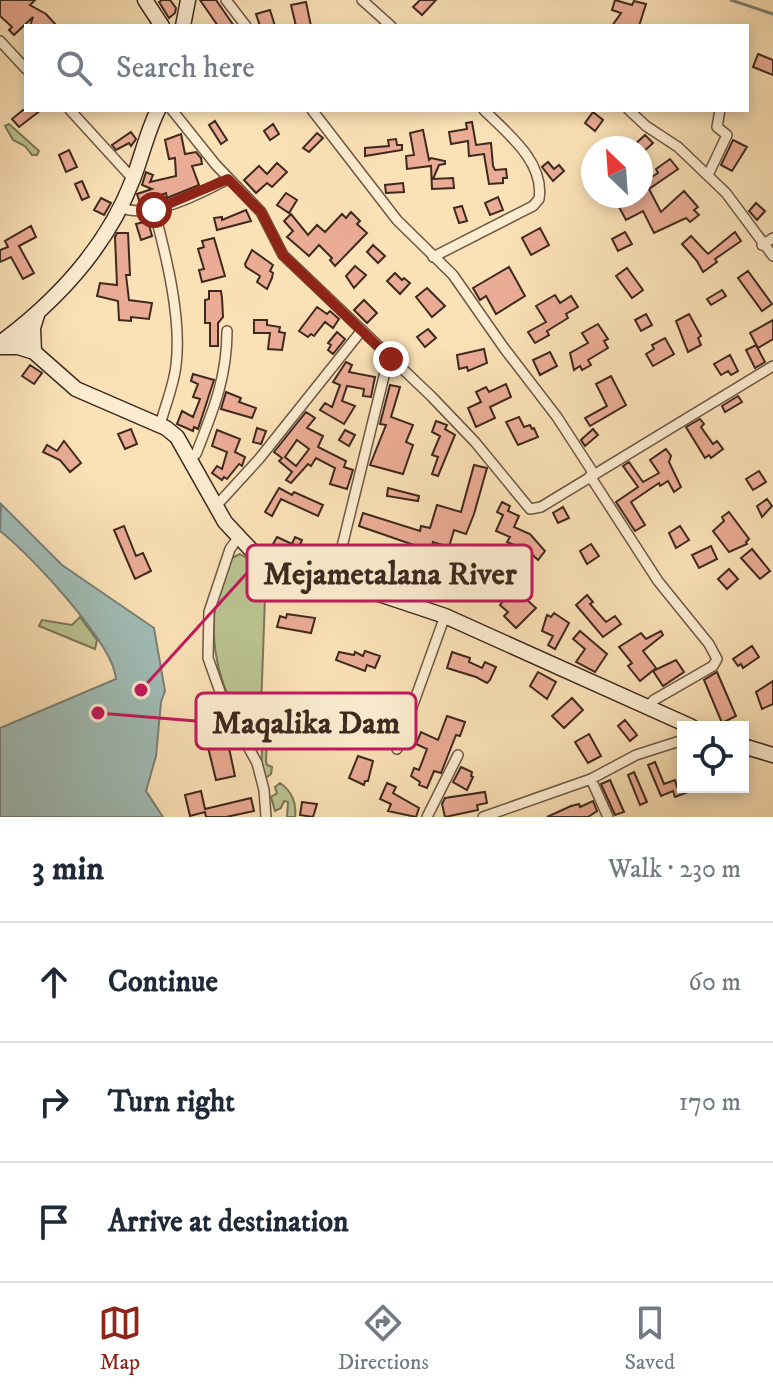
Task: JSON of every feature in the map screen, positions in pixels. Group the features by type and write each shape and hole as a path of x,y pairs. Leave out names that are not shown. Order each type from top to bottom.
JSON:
{"main road":[{"path":"145,0 161,24"},
{"path":"183,24 188,0"},
{"path":"0,345 70,282 87,261 120,207 157,112"},
{"path":"34,352 33,328 40,309"},
{"path":"17,331 34,352 76,389 160,425 177,437 216,506 238,538 254,553 267,560 445,616 677,721"},
{"path":"0,345 34,352"},
{"path":"749,748 773,755"}],"street":[{"path":"226,0 244,24"},
{"path":"362,0 389,24"},
{"path":"0,41 24,67"},
{"path":"72,112 133,179"},
{"path":"174,112 228,179 261,212 283,255 475,442 530,509 541,507 773,366"},
{"path":"314,112 397,220 453,275 557,417 666,592 709,644 717,659 713,666 654,700 646,708"},
{"path":"433,257 533,206 539,199 534,168 487,112"},
{"path":"631,112 678,147 708,175 732,201 773,256"},
{"path":"708,175 727,135 717,127 720,112"},
{"path":"120,207 131,212 154,210 228,179"},
{"path":"154,210 177,326 176,367 160,425"},
{"path":"762,245 773,238"},
{"path":"216,506 259,459 362,330"},
{"path":"191,458 196,454 219,396 227,361 227,331"},
{"path":"334,579 387,364 391,359"},
{"path":"238,538 230,549 209,612 208,658 224,703 257,763 264,790 266,817"},
{"path":"397,749 445,616"},
{"path":"483,817 591,779 636,755 677,742"},
{"path":"427,817 458,755"},
{"path":"591,779 608,817"}],"green space":[{"path":"9,124 39,151 37,155 32,155 25,146 13,140 5,126"},
{"path":"240,554 266,570 260,736 257,747 228,696 214,641 216,600 230,559"},
{"path":"80,617 97,640 95,649 39,626 42,620 72,625"},
{"path":"264,716 268,724 266,761 272,767 267,777 261,769"},
{"path":"280,783 293,798 295,817 287,817 288,802 284,801 281,808 275,811 271,797 277,793 275,787"}],"water":[{"path":"1,504 62,565 154,628 165,691 161,702 156,756 146,791 163,817 0,817 0,728 116,679 101,644 68,600 0,531"}],"building":[{"path":"0,0 35,0 30,5 46,14 55,24 31,24 33,17 14,35 9,30 12,27 0,16"},
{"path":"170,0 176,8 169,18 159,2"},
{"path":"200,0 216,0 233,24 217,24"},
{"path":"420,0 436,0 422,15 413,7"},
{"path":"615,0 632,5 634,1 646,4 640,24 613,24 621,13 612,10"},
{"path":"306,2 311,24 296,24 291,5"},
{"path":"270,10 274,24 259,24 256,14"},
{"path":"758,54 773,60 773,75 753,67"},
{"path":"23,110 38,112 19,127 12,119"},
{"path":"593,112 603,120 595,131 585,123"},
{"path":"215,121 227,140 221,144 209,125"},
{"path":"472,122 476,145 491,143 495,170 506,169 507,178 503,178 503,183 489,184 484,154 469,156 468,141 451,144 449,132 467,129 466,123"},
{"path":"273,124 279,134 270,140 264,131"},
{"path":"423,130 429,160 445,161 445,164 439,165 433,179 453,178 454,188 432,189 431,166 407,169 406,156 414,155 410,133"},
{"path":"131,132 136,139 131,146 129,143 116,150 112,145"},
{"path":"317,133 323,138 309,152 303,148"},
{"path":"181,134 185,154 196,152 201,158 202,164 192,166 199,185 167,198 166,193 140,203 137,194 152,189 142,185 146,172 153,175 150,182 176,176 175,158 169,159 165,140"},
{"path":"396,139 402,150 365,156 365,148 389,146 388,140"},
{"path":"733,140 747,147 732,171 721,165"},
{"path":"69,150 77,167 66,172 59,155"},
{"path":"670,159 678,169 653,186 653,176 658,173 656,169"},
{"path":"548,162 554,169 559,165 564,171 553,181 542,167"},
{"path":"277,163 287,172 272,187 267,183 256,193 244,180 259,166 267,174"},
{"path":"82,181 89,197 82,200 75,184"},
{"path":"403,183 404,192 386,193 385,185"},
{"path":"684,191 698,207 694,210 699,215 690,222 686,218 654,233 643,211 626,220 620,208 653,208 653,197 661,212"},
{"path":"286,193 297,200 289,213 277,205"},
{"path":"498,197 503,210 490,215 485,203"},
{"path":"101,198 111,203 104,215 94,210"},
{"path":"756,203 765,211 757,220 749,211"},
{"path":"462,206 467,221 459,223 454,208"},
{"path":"246,210 251,221 217,230 214,218 222,217 222,220"},
{"path":"351,212 360,221 357,224 367,233 335,266 330,260 332,258 319,245 309,256 287,237 293,231 284,221 291,214 308,235 317,225 325,232 342,214 346,218"},
{"path":"148,221 152,236 141,240 136,224"},
{"path":"31,226 36,237 19,246 34,273 23,279 11,257 0,262 0,250 8,247 5,241"},
{"path":"540,228 549,245 531,255 522,238"},
{"path":"625,232 632,244 618,251 612,239"},
{"path":"735,232 741,241 715,259 717,262 703,272 682,244 691,236 708,254"},
{"path":"117,233 128,233 130,275 126,275 129,300 152,303 149,319 131,317 131,321 119,320 118,301 97,296 100,283 117,285"},
{"path":"214,238 225,276 202,282 199,270 204,269 198,249 204,247 202,241"},
{"path":"373,245 385,256 378,263 367,252"},
{"path":"252,250 273,265 267,289 257,282 260,276 246,267"},
{"path":"355,266 366,275 354,288 346,276"},
{"path":"509,267 525,296 496,314 486,296 480,300 473,288"},
{"path":"627,268 643,290 632,298 616,276"},
{"path":"748,271 772,304 762,311 738,278"},
{"path":"395,273 410,283 400,294 387,281"},
{"path":"427,288 445,306 432,317 416,297"},
{"path":"722,290 726,296 711,305 707,299"},
{"path":"209,291 221,291 223,317 218,323 218,346 210,346 210,323 205,323 205,300 209,299"},
{"path":"555,295 560,303 571,296 578,307 566,314 568,318 547,331 549,335 535,343 528,332 546,322 536,306"},
{"path":"364,300 377,313 367,323 354,310"},
{"path":"317,307 327,314 330,311 339,319 333,328 325,322 314,336 311,334 308,337 299,331"},
{"path":"646,314 652,325 641,331 635,320"},
{"path":"689,314 701,336 698,338 701,345 688,352 676,321"},
{"path":"254,320 267,320 267,325 280,327 279,332 285,333 282,350 268,349 270,333 254,333"},
{"path":"773,320 773,339 758,348 750,333"},
{"path":"598,324 608,339 604,341 608,348 588,360 591,365 574,370 570,353 588,343 582,333"},
{"path":"428,329 436,338 425,347 417,337"},
{"path":"337,332 345,339 333,354 328,350 331,345 328,343"},
{"path":"665,338 674,354 653,366 646,354 654,349 652,345"},
{"path":"756,345 765,362 755,368 746,350"},
{"path":"484,349 487,363 468,371 467,367 459,369 457,355"},
{"path":"550,352 557,366 540,375 533,360"},
{"path":"730,355 738,371 721,375 714,364"},
{"path":"346,362 352,365 349,372 375,377 371,397 363,396 364,389 347,386 342,401 355,406 344,424 320,410 325,403 332,407 340,385 333,382"},
{"path":"30,365 42,373 34,384 22,376"},
{"path":"193,374 214,380 198,429 194,427 193,431 177,424 182,411 193,417 200,399 193,397 198,384 191,381"},
{"path":"611,376 626,405 590,426 585,418 607,406 596,384"},
{"path":"506,384 511,397 490,407 495,418 476,427 468,408 481,402 476,392 486,387 489,392"},
{"path":"390,385 400,387 391,417 413,425 406,442 413,445 403,474 370,465 386,425 380,424"},
{"path":"226,392 241,398 239,402 256,408 252,418 221,409"},
{"path":"738,396 742,402 725,412 722,406"},
{"path":"306,412 315,418 307,428 323,436 318,447 346,461 344,467 353,470 347,489 330,484 335,468 316,458 291,483 286,480 292,472 274,452","holes":["297,440 309,449 296,466 285,457"]},
{"path":"519,417 524,427 530,425 534,428 538,437 518,445 506,422"},
{"path":"700,419 704,424 701,427 713,444 717,441 723,449 711,458 709,455 705,458 686,427"},
{"path":"436,421 447,425 445,429 455,435 438,476 432,474 438,457 432,455 440,436 432,432"},
{"path":"257,428 266,431 261,444 253,442"},
{"path":"131,429 137,444 125,449 118,434"},
{"path":"593,429 598,435 585,446 581,440"},
{"path":"217,430 240,439 235,452 245,457 242,466 239,464 227,479 224,477 222,480 212,473 217,466 222,469 227,452 212,446"},
{"path":"345,430 355,435 349,446 339,440"},
{"path":"64,441 81,463 70,472 60,460 43,452 47,445 57,451"},
{"path":"666,449 681,487 674,492 668,481 660,486 659,483 631,502 645,525 635,531 616,502 638,487 623,466 629,462 643,482 659,473 650,460"},
{"path":"474,465 487,468 474,514 466,534 454,530 449,547 433,542 431,551 359,526 363,513 420,531 421,526 430,528 437,505 461,512"},
{"path":"759,471 766,482 753,490 746,479"},
{"path":"279,488 323,505 318,516 281,499 272,516 265,512"},
{"path":"388,488 419,496 418,501 387,496"},
{"path":"767,499 772,506 762,517 757,506"},
{"path":"502,502 510,506 508,511 519,516 514,527 530,534 545,551 538,560 524,547 507,542 510,537 496,531 503,515 497,512"},
{"path":"563,507 569,518 558,523 553,513"},
{"path":"729,512 749,539 747,544 729,552 713,531"},
{"path":"124,526 136,556 143,553 151,571 135,579 114,530"},
{"path":"680,526 689,540 676,548 669,533"},
{"path":"277,537 292,544 295,537 302,540 296,554 273,544"},
{"path":"591,544 599,556 587,564 580,551"},
{"path":"711,546 717,559 699,568 692,555"},
{"path":"752,549 770,571 760,579 741,558"},
{"path":"729,569 738,579 727,589 718,579"},
{"path":"513,588 517,592 521,588 536,608 516,628 504,616 508,612 500,605"},
{"path":"587,595 593,602 590,604 606,622 615,616 621,624 603,637 576,605"},
{"path":"554,613 569,623 555,649 548,645 553,636 542,631 547,615 551,617"},
{"path":"287,614 315,618 311,633 277,627 280,616 286,618"},
{"path":"580,631 607,654 595,672 576,662 585,649 573,639"},
{"path":"661,631 663,635 643,651 656,668 640,681 628,666 632,663 619,647 641,633 646,639"},
{"path":"752,646 759,657 743,668 741,664 738,666 733,659"},
{"path":"365,651 380,656 375,668 367,665 365,671 336,660 339,652 354,655 355,652 363,656"},
{"path":"452,652 470,658 469,662 482,668 485,662 496,667 490,680 487,683 447,668"},
{"path":"676,660 684,672 663,686 653,671"},
{"path":"538,672 556,682 547,699 530,686"},
{"path":"717,672 736,716 721,721 704,680"},
{"path":"773,681 773,704 762,709 756,692"},
{"path":"572,698 583,710 564,728 552,716"},
{"path":"447,716 465,722 460,736 456,735 441,773 434,771 427,788 411,776 414,768 419,770 427,749 416,744 421,732 438,740"},
{"path":"625,720 637,735 630,741 618,726"},
{"path":"226,734 235,776 216,780 206,739"},
{"path":"589,734 601,756 588,763 575,742"},
{"path":"358,756 373,761 364,785 349,778"},
{"path":"655,762 664,784 675,780 677,793 686,793 675,797 673,791 661,796 648,765"},
{"path":"461,767 472,772 467,790 453,782"},
{"path":"634,772 647,802 640,805 628,775"},
{"path":"610,780 624,812 615,815 601,784"},
{"path":"387,783 396,787 393,793 419,808 416,817 388,811 391,804 380,799"},
{"path":"201,791 205,809 251,798 254,811 226,817 206,817 205,812 190,816 185,795"},
{"path":"485,792 487,803 477,805 478,810 445,817 442,804 445,798"},
{"path":"593,801 597,811 588,817 547,817 571,806 579,804 580,807"},
{"path":"302,802 317,804 313,817 300,815"}],"waterway":[{"path":"731,0 773,14"}],"place":[{"name":"Mejametalana River","path":"141,690"},
{"name":"Maqalika Dam","path":"98,713"}],"route":[{"path":"154,210 228,179 261,212 283,255 391,359"}]}
